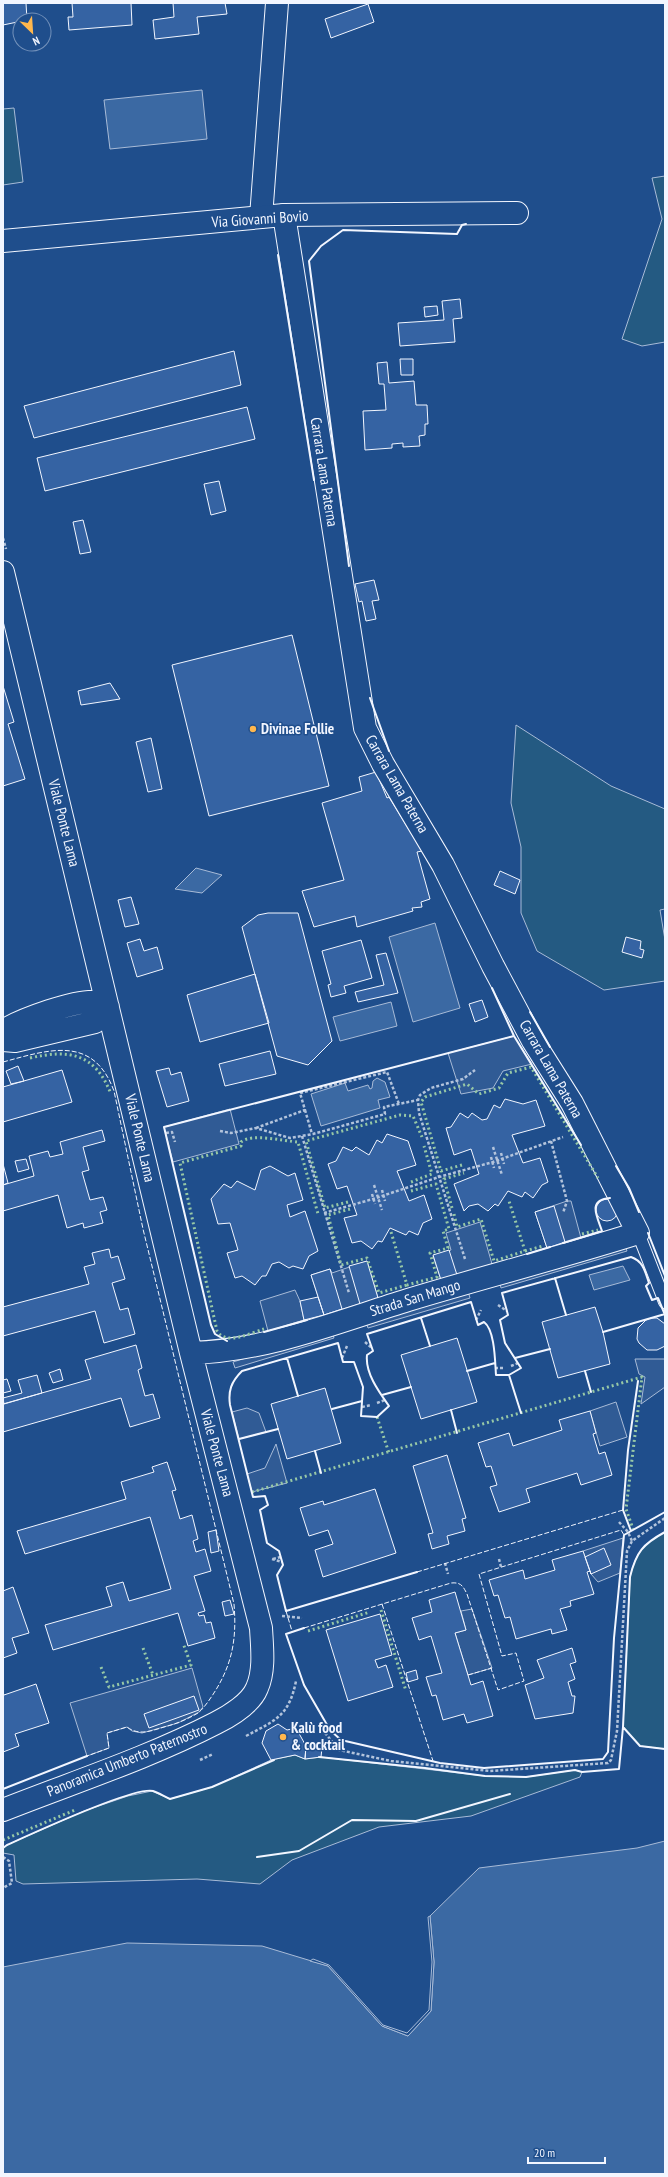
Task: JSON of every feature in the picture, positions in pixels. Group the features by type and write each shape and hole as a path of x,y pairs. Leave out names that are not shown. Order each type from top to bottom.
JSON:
{"street":[{"path":"261,217 277,3"},
{"name":"Via Giovanni Bovio","path":"3,241 284,215 517,213"},
{"name":"Carrara Lama Paterna","path":"284,215 365,728 383,764 443,865 493,966 534,1041 572,1103 638,1233"},
{"name":"Viale Ponte Lama","path":"3,572 191,1353 261,1628 261,1673 257,1689 247,1702"},
{"path":"3,1032 36,1015 85,1003 97,1002 108,1007 103,1016 95,1022 15,1041 3,1040"},
{"name":"Strada San Mango","path":"191,1353 240,1350 282,1339 471,1281 638,1233"},
{"name":"Panoramica Umberto Paternostro","path":"3,1810 164,1746 217,1722 247,1702"}],"lane":[{"name":"Carrara Lama Paterna","path":"638,1233 665,1302"}],"path":[{"path":"466,1260 439,1177 420,1112 418,1100 420,1095 430,1088 464,1079 476,1070"},
{"path":"312,1134 300,1093 388,1072 398,1104"},
{"path":"256,1128 290,1138 302,1136 385,1114 384,1107 418,1100"},
{"path":"220,1131 231,1133 256,1128 305,1110"},
{"path":"166,1133 172,1132 175,1142"},
{"path":"324,1213 384,1196 439,1177 497,1161 567,1135"},
{"path":"302,1136 349,1294"},
{"path":"551,1142 568,1201 563,1214"},
{"path":"493,1147 502,1175"},
{"path":"501,1153 504,1164"},
{"path":"491,1157 494,1168"},
{"path":"374,1185 382,1210"},
{"path":"382,1190 385,1201"},
{"path":"372,1194 375,1204"},
{"path":"498,1305 507,1311"},
{"path":"476,1320 481,1310"},
{"path":"365,1342 372,1348"},
{"path":"342,1358 347,1346"},
{"path":"510,1366 518,1363"},
{"path":"496,1368 505,1368"},
{"path":"377,1403 385,1400"},
{"path":"362,1407 371,1405"},
{"path":"325,1734 339,1750 391,1761 429,1765 490,1771 608,1763 611,1760 617,1731 627,1551 632,1540 665,1518"},
{"path":"618,1522 628,1532 632,1540"},
{"path":"280,1556 272,1559 282,1562"},
{"path":"499,1559 501,1567"},
{"path":"445,1563 448,1574"},
{"path":"282,1616 302,1618"},
{"path":"286,1710 293,1696 296,1681"},
{"path":"3,1857 9,1861 12,1883 3,1888"}],"shaded area":[{"path":"202,90 207,139 110,149 104,100"},
{"path":"14,108 23,182 3,185 3,109"},
{"path":"665,176 665,342 642,346 622,339 662,219 652,178"},
{"path":"516,725 611,786 665,809 665,909 660,910 665,940 665,981 604,990 537,951 521,913 521,847 511,803"},
{"path":"196,868 222,875 202,893 175,889"},
{"path":"435,923 460,1008 413,1022 389,937"},
{"path":"391,1002 397,1026 340,1041 333,1017"},
{"path":"514,1036 532,1064 503,1071 493,1088 461,1094 448,1053"},
{"path":"377,1078 385,1082 390,1097 378,1100 380,1108 321,1126 311,1094 345,1083 348,1091 368,1085 370,1089 372,1088 373,1081"},
{"path":"230,1109 239,1144 173,1162 164,1127"},
{"path":"571,1201 581,1238 547,1248 535,1212"},
{"path":"480,1222 492,1264 441,1280 433,1256 451,1250 446,1233"},
{"path":"625,1246 627,1251 501,1288 499,1280"},
{"path":"367,1261 378,1298 324,1315 311,1275 330,1269 332,1273"},
{"path":"623,1266 630,1280 594,1290 589,1275"},
{"path":"295,1290 300,1301 304,1320 268,1331 260,1301"},
{"path":"468,1291 470,1298 368,1328 365,1320"},
{"path":"332,1331 334,1338 235,1368 233,1362"},
{"path":"635,1359 665,1359 665,1387 641,1404 645,1377 639,1374"},
{"path":"616,1402 627,1437 600,1446 590,1411"},
{"path":"247,1408 259,1413 266,1432 239,1439 232,1412"},
{"path":"276,1444 287,1483 252,1492 247,1474 265,1468"},
{"path":"665,1532 665,1749 640,1746 623,1727 630,1577 638,1555 646,1545"},
{"path":"623,1538 620,1573 598,1582 591,1574 583,1551"},
{"path":"472,1609 492,1668 468,1675 455,1633 466,1630 461,1611"},
{"path":"192,1668 203,1707 199,1712 178,1723 142,1733 132,1731 127,1727 107,1733 109,1748 87,1756 70,1703"},
{"path":"295,1755 305,1759 321,1757 485,1776 526,1777 575,1770 582,1772 580,1777 471,1816 379,1827 292,1860 260,1884 197,1879 23,1884 16,1881 14,1855 3,1853 3,1848 7,1845 84,1811 128,1796 152,1791 170,1799 212,1787 271,1760"},
{"path":"665,1841 665,2174 3,2174 3,1967 127,1943 262,1946 328,1966 382,2026 408,2036 431,2011 434,1962 430,1916 479,1868 637,1848"}],"pier":[{"path":"430,1916 434,1962 431,2011 408,2036 382,2026 328,1966 310,1961 313,1959 329,1965 383,2025 407,2033 429,2010 432,1962 428,1917"}],"building":[{"path":"3,3 26,3 27,12 12,12 12,23 3,25"},
{"path":"72,3 131,3 132,25 69,30 68,17 73,17"},
{"path":"173,3 225,3 227,14 197,17 199,34 155,39 153,20 174,17"},
{"path":"368,4 374,22 331,38 325,19"},
{"path":"460,299 462,318 453,319 455,342 400,346 398,323 444,320 442,301"},
{"path":"437,306 438,315 425,317 424,307"},
{"path":"234,351 241,385 34,438 24,406"},
{"path":"400,359 413,359 413,375 401,375"},
{"path":"387,362 389,383 414,381 416,405 427,405 428,424 425,424 425,435 419,436 420,446 403,447 403,443 392,444 392,448 365,450 363,411 386,410 384,384 379,384 377,363"},
{"path":"247,407 255,439 45,491 37,458"},
{"path":"219,481 226,511 211,515 204,484"},
{"path":"83,520 91,552 80,554 73,522"},
{"path":"374,580 379,600 372,601 376,619 366,621 362,601 359,602 355,584"},
{"path":"292,635 329,786 209,816 172,665"},
{"path":"110,683 120,699 81,705 78,691"},
{"path":"3,686 14,722 8,724 25,779 3,786"},
{"path":"151,738 162,789 148,792 136,742"},
{"path":"376,772 387,798 389,797 422,851 417,852 430,899 421,902 422,907 412,908 413,911 357,927 355,916 314,927 302,891 344,880 322,803 362,791 359,777"},
{"path":"500,871 520,880 515,894 494,885"},
{"path":"131,897 139,924 125,927 118,900"},
{"path":"268,913 298,913 332,1041 308,1065 277,1056 242,927 258,915"},
{"path":"626,937 641,941 640,949 644,950 642,958 622,952"},
{"path":"140,939 144,951 157,947 163,969 137,977 127,943"},
{"path":"361,940 372,978 344,986 346,993 331,997 328,985 331,984 322,951"},
{"path":"386,953 398,993 358,1002 355,992 384,985 376,955"},
{"path":"255,974 269,1023 200,1042 187,995"},
{"path":"482,1000 488,1017 475,1022 469,1004"},
{"path":"270,1051 276,1074 225,1086 219,1064"},
{"path":"18,1066 24,1081 11,1084 6,1071"},
{"path":"169,1068 171,1075 181,1072 189,1101 167,1107 156,1071"},
{"path":"62,1070 72,1102 3,1122 3,1087"},
{"path":"505,1099 523,1104 536,1100 545,1126 512,1135 523,1163 540,1158 548,1182 542,1185 533,1198 525,1192 522,1197 508,1191 498,1206 495,1204 488,1211 478,1204 469,1206 464,1211 454,1184 479,1174 471,1149 454,1155 446,1128 451,1127 460,1113 468,1118 472,1113 482,1120 487,1119 494,1105 500,1108"},
{"path":"102,1130 105,1141 83,1147 89,1170 82,1172 90,1200 103,1197 107,1210 100,1212 103,1223 84,1228 83,1223 67,1228 58,1195 3,1211 3,1185 34,1176 29,1156 48,1151 50,1157 63,1154 60,1142"},
{"path":"387,1134 408,1141 416,1165 397,1171 409,1201 424,1195 432,1219 423,1223 418,1235 409,1231 406,1235 390,1228 382,1242 378,1241 372,1249 361,1241 352,1243 344,1218 357,1215 347,1186 337,1189 328,1164 336,1161 343,1147 352,1151 356,1147 369,1155 377,1140 382,1143"},
{"path":"26,1159 29,1169 18,1172 15,1161"},
{"path":"3,1164 8,1183 3,1185"},
{"path":"270,1166 288,1176 295,1173 303,1200 287,1205 290,1217 305,1211 318,1251 309,1256 303,1269 293,1266 289,1268 279,1262 272,1264 266,1276 262,1276 255,1285 242,1276 235,1278 227,1253 238,1250 230,1223 218,1224 211,1199 224,1184 231,1188 237,1181 255,1190 261,1170"},
{"path":"603,1199 611,1199 618,1206 618,1214 611,1221 603,1221 596,1214 596,1206"},
{"path":"554,1206 565,1242 547,1248 535,1212"},
{"path":"109,1249 111,1258 118,1256 125,1279 112,1283 120,1310 128,1308 135,1334 104,1343 95,1311 3,1336 3,1307 89,1284 84,1267 95,1264 92,1253"},
{"path":"449,1250 457,1275 441,1280 433,1255"},
{"path":"367,1261 378,1298 360,1304 349,1266"},
{"path":"330,1269 342,1309 324,1315 311,1275"},
{"path":"318,1297 324,1315 304,1320 300,1301"},
{"path":"595,1307 603,1332 610,1364 558,1378 542,1322"},
{"path":"657,1318 665,1324 665,1346 657,1350 647,1350 639,1343 637,1339 638,1328 646,1320"},
{"path":"457,1338 477,1402 421,1419 401,1355"},
{"path":"136,1345 142,1368 138,1370 145,1396 153,1394 160,1418 130,1427 121,1398 3,1432 3,1404 91,1379 85,1360"},
{"path":"60,1369 63,1380 53,1383 49,1373"},
{"path":"37,1375 42,1393 4,1404 3,1398 22,1393 18,1380"},
{"path":"7,1379 11,1391 3,1393 3,1380"},
{"path":"325,1388 341,1443 287,1459 271,1404"},
{"path":"590,1411 596,1433 593,1434 599,1454 605,1452 612,1475 581,1485 577,1473 526,1489 530,1502 499,1512 490,1487 497,1485 491,1466 486,1467 478,1443 509,1433 513,1446 562,1430 559,1420"},
{"path":"447,1455 466,1518 462,1519 465,1531 447,1536 449,1544 432,1549 428,1534 433,1533 413,1466"},
{"path":"167,1462 176,1490 172,1491 180,1519 192,1515 198,1539 193,1541 196,1552 205,1549 211,1571 194,1576 205,1611 198,1613 199,1616 204,1615 206,1623 211,1622 215,1638 188,1646 178,1613 53,1650 45,1625 112,1606 106,1587 123,1582 129,1601 171,1589 150,1517 25,1554 17,1531 126,1499 121,1482 154,1472 152,1467"},
{"path":"375,1489 396,1553 323,1577 315,1550 333,1544 328,1530 309,1536 300,1508 323,1501 324,1505"},
{"path":"216,1530 219,1551 211,1553 208,1532"},
{"path":"604,1548 611,1565 591,1574 585,1557"},
{"path":"583,1551 590,1571 587,1572 594,1594 570,1601 571,1606 560,1609 567,1630 552,1634 551,1629 516,1639 510,1617 505,1618 498,1595 494,1596 489,1580 523,1570 525,1579 555,1570 552,1560"},
{"path":"13,1587 29,1633 12,1638 17,1653 3,1658 3,1591"},
{"path":"455,1592 466,1630 455,1633 471,1685 483,1681 493,1716 467,1723 464,1714 443,1720 436,1695 432,1696 426,1677 442,1673 431,1636 419,1640 412,1618 432,1612 429,1600"},
{"path":"230,1600 234,1614 225,1616 222,1602"},
{"path":"380,1614 392,1655 375,1660 378,1668 386,1665 393,1687 348,1701 326,1630"},
{"path":"572,1648 576,1662 570,1664 575,1679 568,1682 572,1696 575,1696 573,1713 535,1719 525,1685 544,1678 537,1660"},
{"path":"416,1670 418,1679 408,1682 406,1673"},
{"path":"36,1684 49,1723 15,1734 19,1746 3,1752 3,1693 4,1695"},
{"path":"194,1696 199,1710 149,1728 144,1714"},
{"name":"Kalù food & cocktail","path":"278,1724 287,1730 296,1728 306,1746 305,1759 295,1755 271,1760 262,1743 266,1731"},
{"path":"306,1746 322,1748 321,1757 305,1759"}],"hedge":[{"path":"30,1058 57,1054 79,1057 89,1062 97,1070 105,1080 111,1094"},
{"path":"462,1165 441,1171 421,1102 425,1097 467,1084 479,1094 499,1088 508,1073 531,1067 598,1178"},
{"path":"348,1202 325,1208 306,1141 400,1115 413,1116 422,1137"},
{"path":"264,1329 232,1338 226,1338 217,1331 180,1163 241,1146 241,1142 246,1139 268,1138 298,1142 318,1214"},
{"path":"411,1182 432,1174 424,1146"},
{"path":"452,1208 444,1179 464,1173"},
{"path":"391,1232 407,1285 437,1277 430,1253 448,1248 443,1231 449,1229 436,1184 411,1191"},
{"path":"454,1214 457,1227 481,1219 494,1261 525,1251 509,1201"},
{"path":"350,1209 328,1215 341,1265 367,1258 379,1293 407,1285"},
{"path":"582,1234 598,1230"},
{"path":"525,1251 543,1246"},
{"path":"252,1492 642,1377 626,1509 633,1529"},
{"path":"377,1417 389,1453"},
{"path":"381,1610 406,1691"},
{"path":"308,1631 370,1612"},
{"path":"101,1667 109,1687 191,1665 183,1643"},
{"path":"143,1648 153,1675"},
{"path":"3,1840 75,1810"}],"fence":[{"path":"3,1062 36,1053 52,1051 68,1051 82,1054 94,1061 105,1073 114,1091 143,1229 234,1604 234,1641 229,1663 219,1685 202,1710 182,1721 150,1731 141,1732 127,1727 107,1733 109,1748 87,1756"},
{"path":"417,1572 623,1510"},
{"path":"304,1628 451,1583 457,1583 463,1587 467,1594 498,1690 524,1681 516,1653 502,1656 479,1574 621,1530 624,1535"},
{"path":"382,1604 433,1761"},
{"path":"286,1611 292,1631"},
{"path":"468,1675 492,1668"}],"wall":[{"path":"349,566 309,261 321,246 343,230 457,234 462,225 466,224"},
{"path":"278,255 314,480"},
{"path":"370,698 389,751"},
{"path":"227,1341 215,1334 211,1325 164,1127 514,1036 492,988"},
{"path":"530,1012 550,1047"},
{"path":"514,1036 581,1145"},
{"path":"616,1166 629,1188 639,1212"},
{"path":"563,1243 602,1231 596,1214 596,1205 603,1199 610,1198"},
{"path":"648,1233 665,1276"},
{"path":"527,1254 550,1247"},
{"path":"417,1572 286,1611 277,1575 283,1565 279,1551 267,1543 260,1510 268,1505 265,1496 253,1497 230,1405 229,1395 231,1387 235,1379 242,1371 338,1343 343,1362 354,1362 363,1387 361,1416 377,1417 389,1406 381,1395 368,1369 367,1355 373,1351 367,1334 471,1302 478,1325 484,1322 488,1326 494,1347 496,1375 509,1375 521,1368 505,1343 500,1320 508,1315 502,1293 631,1257 638,1261 643,1267 649,1283 646,1286 652,1300 658,1298 665,1315"},
{"path":"555,1278 566,1315"},
{"path":"603,1332 665,1314"},
{"path":"421,1318 430,1346"},
{"path":"264,1332 307,1320"},
{"path":"515,1358 550,1349"},
{"path":"287,1358 298,1396"},
{"path":"467,1371 495,1363"},
{"path":"585,1371 591,1392"},
{"path":"509,1375 521,1413"},
{"path":"631,1531 623,1510 628,1450 638,1381"},
{"path":"382,1395 411,1387"},
{"path":"332,1409 362,1401"},
{"path":"451,1410 457,1433"},
{"path":"239,1439 278,1429"},
{"path":"315,1451 321,1473"},
{"path":"304,1628 286,1634 304,1685 330,1730 341,1740 440,1763 484,1768 603,1759 608,1752 614,1638 624,1535 665,1512"},
{"path":"319,1757 485,1776 526,1777 575,1770 582,1772 619,1769 623,1727 630,1577 638,1555 646,1545 665,1532"},
{"path":"623,1727 640,1746 665,1749"},
{"path":"3,1789 87,1756"},
{"path":"3,1848 58,1822 126,1796 142,1791 153,1791 170,1799 212,1787 274,1760"},
{"path":"257,1857 299,1851 352,1820 416,1821 510,1794"}],"place":[{"name":"Divinae Follie","path":"253,729"},
{"name":"Kalù food & cocktail","path":"283,1737"}]}
